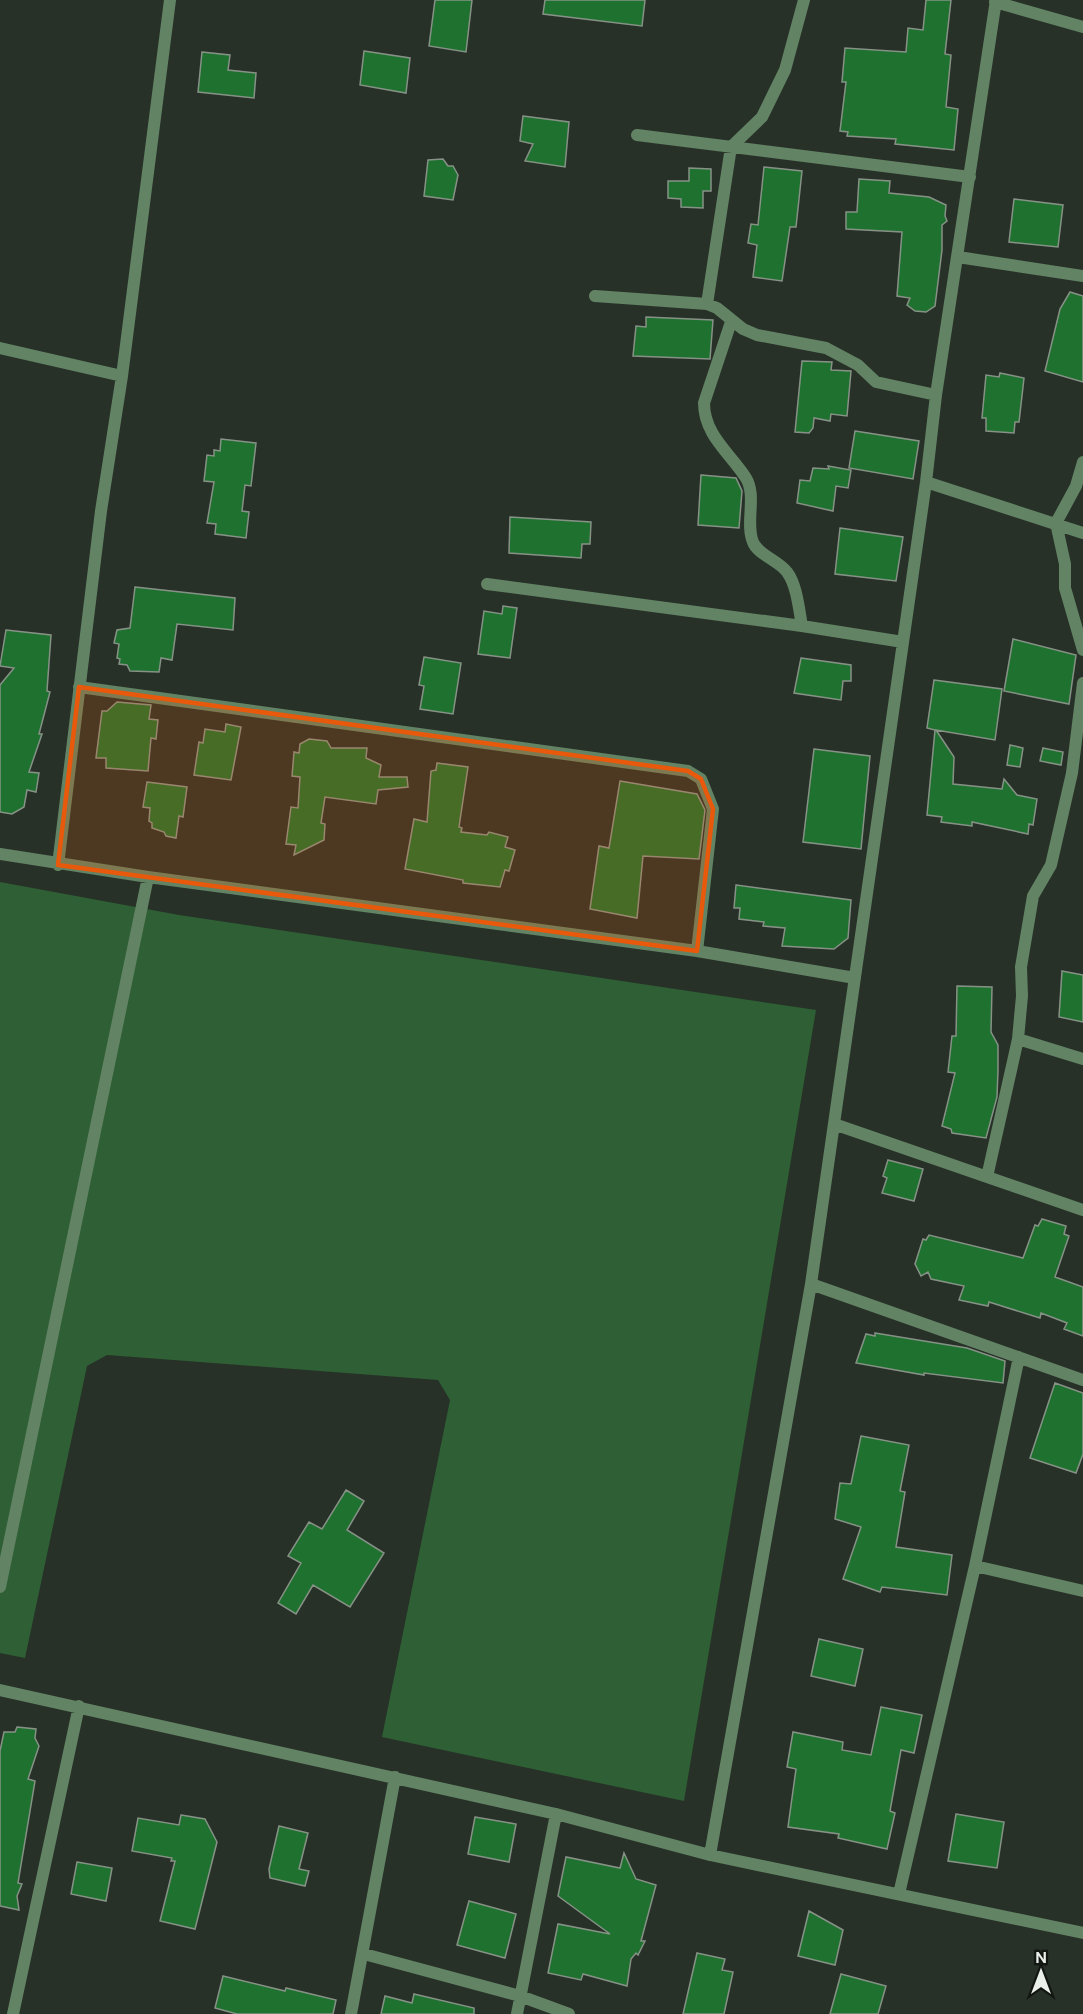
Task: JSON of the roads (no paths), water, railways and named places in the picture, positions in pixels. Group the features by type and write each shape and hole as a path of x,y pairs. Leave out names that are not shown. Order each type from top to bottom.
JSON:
{"street":[{"path":"58,865 101,511 122,376 170,0"},
{"path":"707,304 731,147 762,117 785,70 804,0"},
{"path":"710,1855 811,1284 926,482 936,395 995,1 1083,27"},
{"path":"638,135 970,177"},
{"path":"958,257 1083,276"},
{"path":"595,296 707,304 717,308 731,322 757,335 840,353 876,382 936,395"},
{"path":"731,322 704,403 704,416 711,432 748,480 750,535 754,546 773,558 789,573 802,626"},
{"path":"0,348 122,376"},
{"path":"1083,462 1076,486 1056,523 1065,564 1065,588 1083,650"},
{"path":"926,482 1083,533"},
{"path":"487,584 802,626 903,642"},
{"path":"987,1177 1018,1039 1022,996 1021,967 1033,896 1051,865 1072,773 1083,683"},
{"path":"80,687 688,771 701,779 713,809 697,951"},
{"path":"1072,773 1083,781"},
{"path":"0,854 58,865 697,951 855,978"},
{"path":"0,1587 148,877"},
{"path":"1018,1039 1083,1059"},
{"path":"834,1124 1083,1210"},
{"path":"811,1284 1083,1380"},
{"path":"899,1894 975,1566 1019,1358"},
{"path":"975,1566 1083,1591"},
{"path":"0,1690 556,1814 710,1855 1083,1933"},
{"path":"13,2014 79,1706"},
{"path":"351,2014 395,1778"},
{"path":"517,2014 556,1814"},
{"path":"364,1954 520,1996 569,2014"}]}
